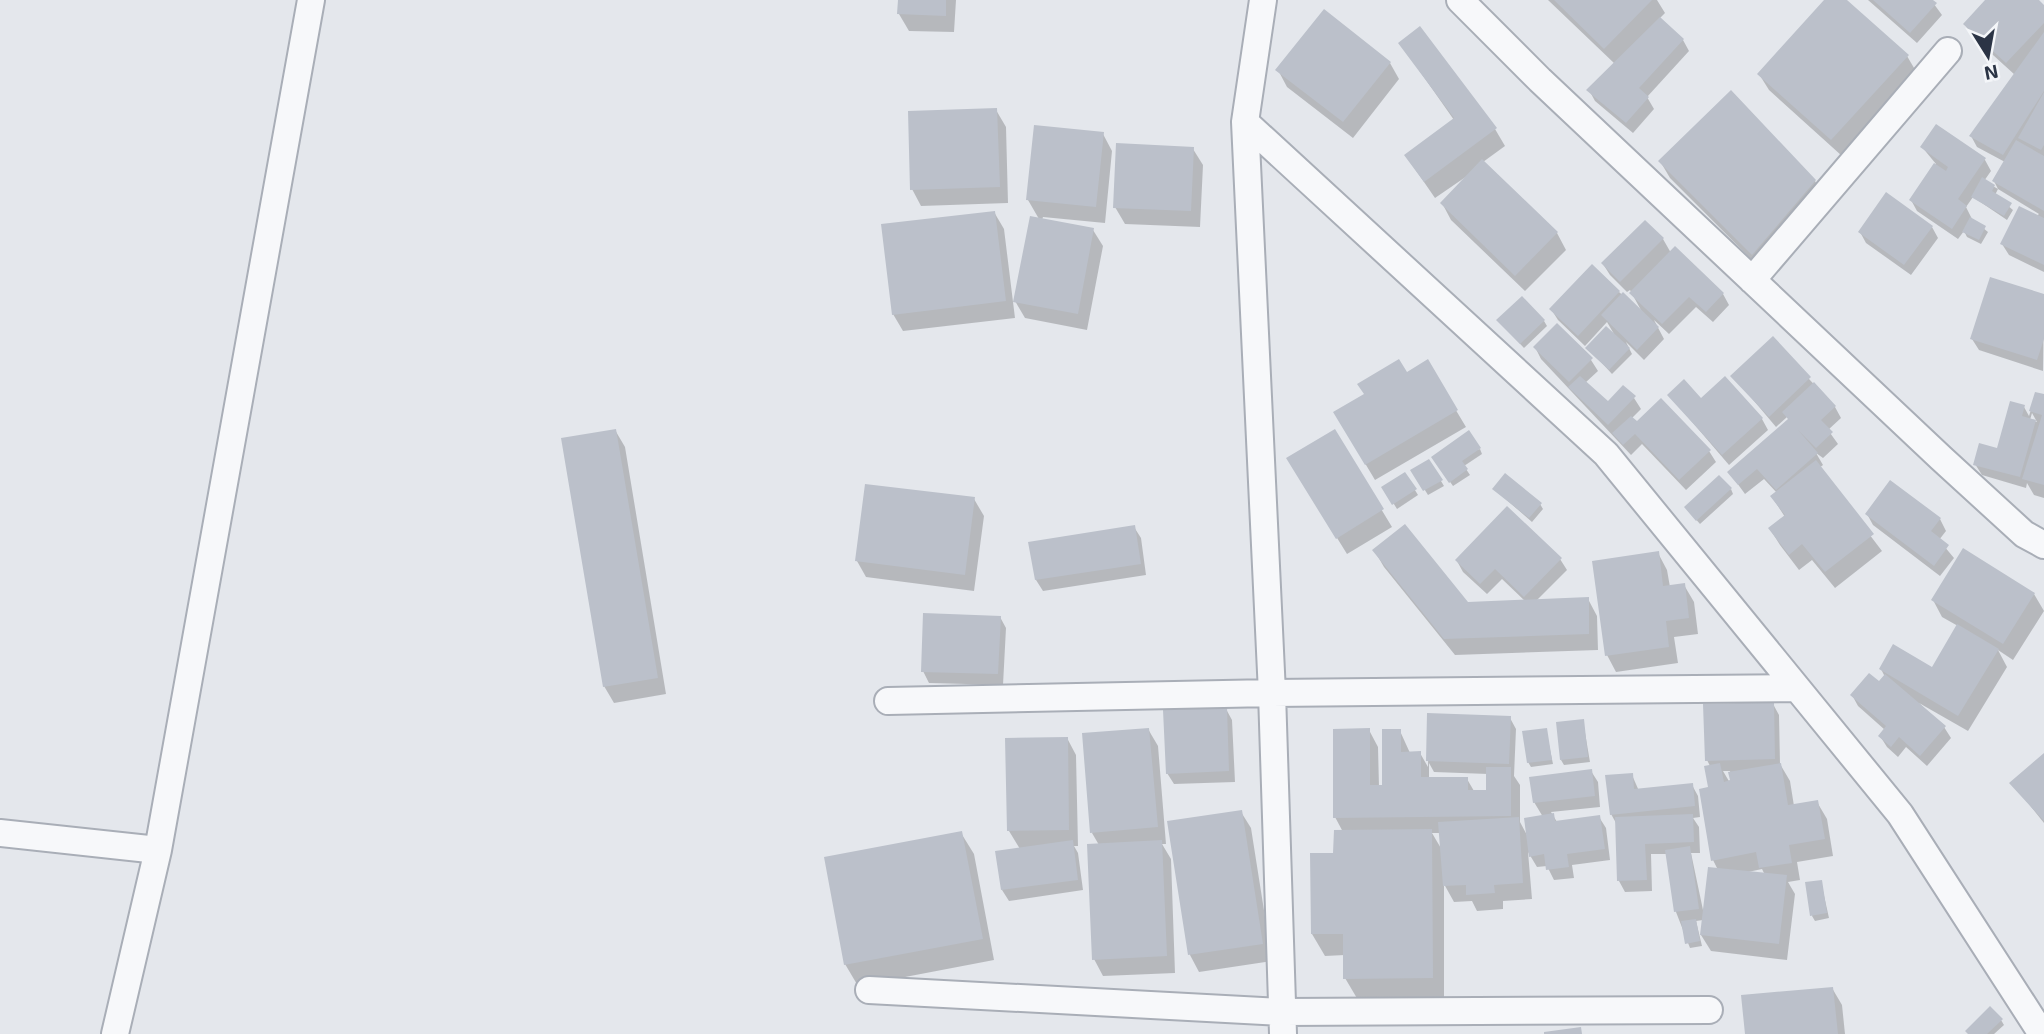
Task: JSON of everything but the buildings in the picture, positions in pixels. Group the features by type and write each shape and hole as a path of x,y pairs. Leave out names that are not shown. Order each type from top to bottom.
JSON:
{"street":[{"path":"115,1034 158,850 311,0"},
{"path":"1263,0 1245,122 1272,693 1283,1023"},
{"path":"1460,0 1550,90 2024,534 2044,545"},
{"path":"1752,280 1948,51"},
{"path":"1245,122 1606,454 1900,814 2042,1034"},
{"path":"888,701 1272,693 1797,688"},
{"path":"0,833 158,850"},
{"path":"869,990 1283,1023 1709,1010"}]}
